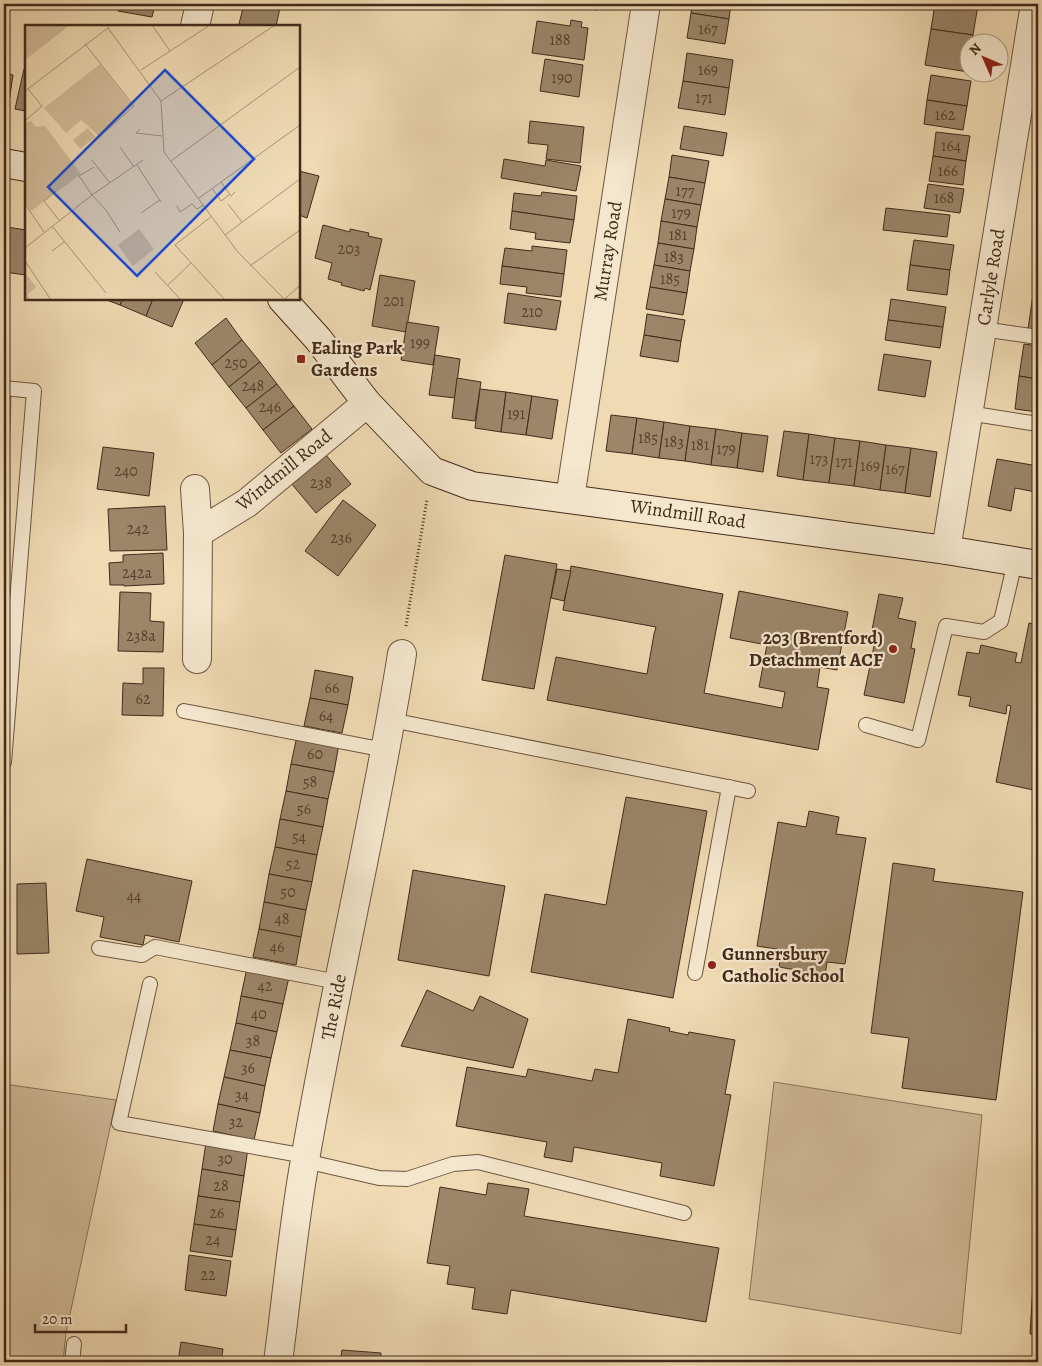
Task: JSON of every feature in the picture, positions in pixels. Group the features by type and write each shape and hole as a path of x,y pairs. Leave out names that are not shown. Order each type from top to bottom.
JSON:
{"street":[{"path":"195,25 200,4"},
{"name":"Murray Road","path":"570,498 646,4"},
{"name":"Carlyle Road","path":"946,550 1035,4"},
{"path":"4,163 25,167"},
{"name":"Windmill Road","path":"283,300 318,339 367,403 432,471 472,486 946,550 1027,564"},
{"name":"Windmill Road","path":"198,533 247,503 367,403"},
{"path":"195,489 198,533 197,659"},
{"name":"The Ride","path":"278,1362 305,1158 338,982 391,720 402,654"}],"lane":[{"path":"982,329 1038,337"},
{"path":"4,388 34,391 4,762"},
{"path":"968,414 1038,424"},
{"path":"866,726 918,740 946,626 984,632 1001,621 1027,564"},
{"path":"184,711 385,750"},
{"path":"391,720 748,790"},
{"path":"695,973 729,786"},
{"path":"99,948 142,955 155,947 338,982"},
{"path":"150,984 119,1122 305,1158 379,1178 407,1179 453,1164 478,1162 684,1213"},
{"path":"72,1362 74,1344"}],"path":[{"path":"402,654 432,471"}],"green space":[{"path":"4,396 11,397 4,611"},
{"path":"774,1082 982,1115 961,1334 749,1299"},
{"path":"4,1084 116,1100 66,1333 63,1362 4,1362"}],"building":[{"path":"119,4 155,4 152,17 118,11"},
{"path":"244,4 280,8 276,25 239,24"},
{"path":"558,4 598,4 597,10"},
{"path":"692,4 731,4 729,19 691,13"},
{"path":"935,4 978,5 974,32 960,33 931,29"},
{"path":"691,13 729,19 725,44 687,38"},
{"path":"571,20 582,22 581,27 588,28 584,60 532,53 537,21 570,26"},
{"path":"931,29 960,33 960,71 925,65"},
{"path":"687,53 733,60 729,88 683,81"},
{"path":"545,59 583,65 579,97 540,91"},
{"path":"24,69 25,111 15,109"},
{"path":"4,73 13,75 8,109 4,108"},
{"path":"931,75 960,79 960,82 971,82 967,106 927,100"},
{"path":"683,81 729,88 725,115 678,108"},
{"path":"927,100 967,106 963,130 924,124"},
{"path":"530,121 584,127 580,163 546,159 548,145 528,143"},
{"path":"684,126 727,133 723,156 680,149"},
{"path":"936,132 970,136 966,161 933,156"},
{"path":"672,155 709,161 705,183 669,177"},
{"path":"933,156 966,161 963,185 929,181"},
{"path":"504,159 545,166 546,160 581,166 576,191 501,178"},
{"path":"300,171 319,176 307,218 300,215"},
{"path":"669,177 705,183 701,205 665,199"},
{"path":"928,184 964,189 960,213 924,208"},
{"path":"542,192 577,196 574,220 512,211 514,193 541,196"},
{"path":"665,199 701,205 697,227 661,221"},
{"path":"886,208 950,215 947,237 883,230"},
{"path":"512,211 574,220 570,243 535,239 536,233 510,229"},
{"path":"661,221 697,227 694,249 658,243"},
{"path":"323,225 350,232 350,229 369,233 368,236 382,239 370,290 365,288 364,291 341,285 342,283 328,279 332,263 315,258"},
{"path":"4,227 7,227 4,247"},
{"path":"7,227 25,230 25,275 4,272 4,247"},
{"path":"914,240 954,245 950,270 910,265"},
{"path":"658,243 694,249 690,271 654,265"},
{"path":"532,246 567,250 564,274 502,266 505,248 532,251"},
{"path":"1038,264 1038,283 1035,283"},
{"path":"654,265 690,271 687,293 650,287"},
{"path":"910,265 950,270 947,295 907,290"},
{"path":"502,266 564,274 561,297 526,293 527,287 500,284"},
{"path":"380,275 415,281 406,332 372,326"},
{"path":"650,287 687,293 683,315 646,309"},
{"path":"1034,288 1038,289 1038,331 1028,329"},
{"path":"508,293 561,301 556,330 504,323"},
{"path":"891,299 946,307 943,327 888,320"},
{"path":"107,300 122,300 120,305"},
{"path":"122,300 153,300 146,316 120,305"},
{"path":"153,300 184,300 172,327 146,316"},
{"path":"647,314 685,320 681,341 644,335"},
{"path":"226,318 242,340 212,365 195,343"},
{"path":"888,320 943,327 940,348 885,340"},
{"path":"407,322 439,327 433,365 401,360"},
{"path":"644,335 681,341 678,362 640,356"},
{"path":"242,340 260,362 229,387 212,365"},
{"path":"1024,344 1038,346 1038,379 1019,376"},
{"path":"884,354 931,361 925,397 878,390"},
{"path":"435,355 460,359 455,398 429,395"},
{"path":"260,362 277,384 246,408 229,387"},
{"path":"1019,376 1038,379 1038,412 1015,409"},
{"path":"457,378 481,382 475,421 452,418"},
{"path":"277,384 294,406 263,430 246,408"},
{"path":"480,389 506,392 501,432 475,428"},
{"path":"506,392 532,396 526,435 501,432"},
{"path":"532,396 558,400 552,439 526,435"},
{"path":"294,406 312,429 281,453 263,430"},
{"path":"611,415 637,418 632,454 606,451"},
{"path":"637,418 664,422 659,458 632,454"},
{"path":"664,422 690,426 685,461 659,458"},
{"path":"690,426 716,429 711,465 685,461"},
{"path":"716,429 742,433 737,468 711,465"},
{"path":"784,431 809,434 803,480 777,476"},
{"path":"742,433 768,436 763,472 737,468"},
{"path":"809,434 835,438 829,483 803,480"},
{"path":"835,438 860,441 854,486 829,483"},
{"path":"860,441 886,445 880,490 854,486"},
{"path":"886,445 911,448 905,493 880,490"},
{"path":"103,447 154,453 149,496 97,489"},
{"path":"911,448 937,452 930,497 905,493"},
{"path":"325,454 351,484 316,513 291,483"},
{"path":"997,459 1038,466 1036,492 1015,488 1011,511 988,506"},
{"path":"343,500 376,525 338,576 305,551"},
{"path":"165,506 167,550 110,551 108,509"},
{"path":"163,553 164,584 110,585 109,563 123,562 123,555"},
{"path":"505,555 557,564 534,689 482,680"},
{"path":"571,566 723,594 704,693 782,708 785,692 759,687 767,645 730,638 739,591 848,612 837,670 820,667 817,687 829,689 818,750 547,700 556,657 647,674 656,627 563,610"},
{"path":"557,569 571,571 564,601 551,598"},
{"path":"120,592 151,593 150,621 164,622 163,652 118,651"},
{"name":"203 (Brentford) Detachment ACF","path":"879,594 903,598 898,618 916,622 911,648 915,649 904,703 864,695 875,641 870,640"},
{"path":"1029,623 1038,625 1038,791 996,782 1011,706 1007,705 1006,714 969,706 971,697 958,695 967,652 979,654 981,645 1017,653 1015,662 1021,663"},
{"path":"143,668 164,668 163,716 122,715 123,683 143,684"},
{"path":"315,670 353,677 348,705 310,698"},
{"path":"310,698 348,705 342,733 304,726"},
{"path":"297,736 339,744 334,772 291,764"},
{"path":"291,764 334,772 328,799 286,791"},
{"path":"286,791 328,799 323,827 280,819"},
{"path":"626,797 707,811 673,998 531,972 545,894 606,905"},
{"path":"809,811 839,817 836,834 866,838 845,964 827,962 825,975 779,967 782,950 757,946 778,822 806,827"},
{"path":"280,819 323,827 317,855 275,847"},
{"path":"275,847 317,855 312,882 269,874"},
{"path":"87,859 192,881 179,942 145,935 143,945 100,937 104,917 76,911"},
{"path":"893,863 935,869 933,881 1023,892 996,1100 902,1088 909,1038 871,1033"},
{"path":"413,870 505,886 489,976 398,960"},
{"path":"269,874 312,882 306,910 264,902"},
{"path":"46,883 49,953 17,954 17,884"},
{"path":"264,902 306,910 301,937 259,929"},
{"path":"259,929 301,937 296,965 253,957"},
{"path":"247,968 289,977 283,1004 241,996"},
{"path":"427,990 473,1011 480,996 528,1019 513,1068 401,1046"},
{"path":"241,996 283,1004 277,1032 236,1023"},
{"path":"628,1019 670,1028 669,1031 688,1035 689,1032 735,1040 725,1094 731,1095 714,1186 660,1176 662,1163 574,1147 572,1162 544,1157 547,1142 456,1126 467,1067 526,1077 528,1069 592,1081 595,1069 618,1073"},
{"path":"236,1023 277,1032 271,1058 230,1050"},
{"path":"230,1050 271,1058 265,1086 224,1077"},
{"path":"224,1077 265,1086 260,1113 218,1104"},
{"path":"218,1104 260,1113 254,1140 213,1131"},
{"path":"206,1142 248,1148 244,1176 202,1169"},
{"path":"202,1169 244,1176 240,1202 198,1196"},
{"path":"488,1183 529,1189 524,1216 719,1248 706,1322 511,1290 507,1314 472,1309 475,1288 447,1284 450,1266 427,1263 440,1187 486,1195"},
{"path":"198,1196 240,1202 236,1230 194,1224"},
{"path":"194,1224 236,1230 232,1257 190,1251"},
{"path":"189,1255 231,1261 226,1296 185,1290"},
{"path":"1033,1284 1038,1284 1038,1335 1030,1334"},
{"path":"181,1342 223,1349 221,1362 178,1362"},
{"path":"342,1350 381,1353 380,1362 340,1362"}],"place":[{"name":"Ealing Park Gardens","path":"301,359"},
{"name":"203 (Brentford) Detachment ACF","path":"893,649"},
{"name":"Gunnersbury Catholic School","path":"712,965"}]}
